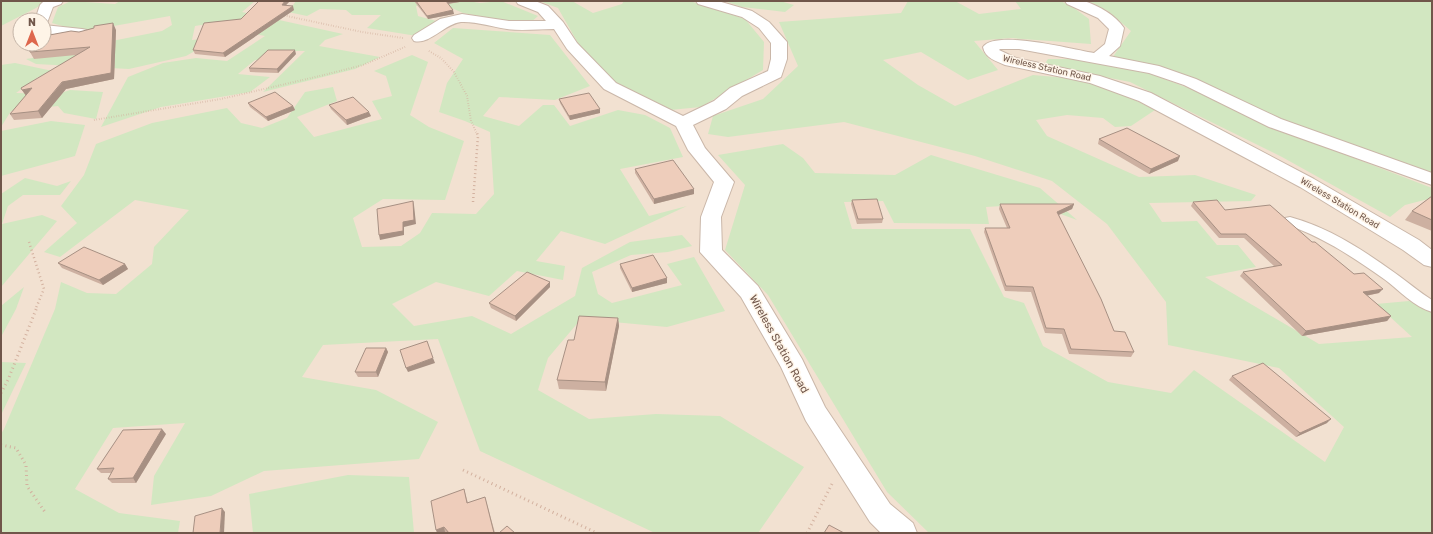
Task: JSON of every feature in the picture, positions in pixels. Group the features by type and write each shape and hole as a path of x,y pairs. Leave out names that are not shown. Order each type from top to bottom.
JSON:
{"street":[{"path":"45,12 47,5 56,1"},
{"path":"523,1 543,9 558,25 572,46 610,86 683,123 720,105 736,92 775,74 779,59 778,42 764,25 747,14 703,1"},
{"path":"1072,1 1103,15 1117,28 1112,46 1098,58"},
{"path":"419,38 445,22 462,18 509,25 558,25"},
{"path":"52,30 82,33"},
{"name":"Wireless Station Road","path":"1432,179 1275,123 1190,82 1153,69 1019,44 998,44 991,47 992,52 1011,62 1094,79 1145,97 1307,183 1411,245 1432,260"},
{"name":"Wireless Station Road","path":"683,123 697,150 724,182 711,217 711,252 750,292 793,366 815,413 844,459 880,513 902,533"}],"lane":[{"path":"1290,221 1305,225 1323,235 1385,273 1418,299 1432,307"}],"path":[{"path":"279,14 391,37 419,38"},
{"path":"94,120 221,99 324,75 363,64 410,45 419,38"},
{"path":"419,38 427,50 441,58 454,72 467,96 471,121 478,136 473,202"},
{"path":"1,393 8,380 44,288 29,242"},
{"path":"1,446 16,448 26,465 27,486 44,512"},
{"path":"807,533 844,459"},
{"path":"463,470 597,533"}],"shaded area":[{"path":"1,1 1432,1 1432,533 1,533"}],"green space":[{"path":"1,1 46,1 28,12 12,12 12,20 1,26"},
{"path":"71,1 115,4 120,1 255,1 242,12 343,34 325,40 319,46 380,57 355,69 263,92 305,51 273,51 265,60 255,60 238,74 270,77 250,92 161,107 101,127 128,77 163,63 196,58 227,61 265,36 229,29 232,20 195,26 192,40 220,37 186,56 129,69 36,64 26,59 95,48 97,44 162,31 172,25 170,16 91,30 66,27 52,23 58,7"},
{"path":"296,1 468,1 480,3 501,1 538,16 530,23 494,19 463,13 438,2 416,6 418,16 436,21 417,36 367,28 381,15 352,15 346,10 320,9 307,16 288,12"},
{"path":"539,1 572,1 593,13 622,4 624,1 690,1 745,19 764,42 763,70 701,107 670,110 615,82 579,45 558,8"},
{"path":"724,1 780,1 794,5 785,12 742,7"},
{"path":"908,1 955,1 979,14 1021,9 1015,1 1060,1 1070,5 1089,19 1091,44 1011,38 974,41 998,70 968,80 921,52 883,60 918,85 955,106 1033,75 1067,78 1108,87 1155,110 1131,126 1115,127 1103,118 1067,115 1036,120 1047,136 1139,177 1195,175 1256,195 1251,201 1149,203 1162,222 1197,221 1217,245 1238,245 1256,267 1205,277 1319,344 1412,337 1376,304 1409,301 1432,312 1432,533 929,533 887,492 768,295 725,250 745,185 718,155 783,144 803,158 815,173 895,175 931,155 1040,188 1077,220 1033,204 986,207 989,224 894,223 883,201 844,202 852,229 970,229 1004,297 1024,303 1043,346 1108,382 1171,393 1194,370 1325,462 1344,427 1279,368 1168,345 1166,302 1107,224 1052,181 975,156 844,122 728,137 708,134 713,116 763,99 798,66 779,22 901,13"},
{"path":"1087,1 1432,1 1432,176 1112,58 1131,31 1108,11"},
{"path":"453,28 550,35 590,86 555,100 499,97 483,116 519,126 543,105 554,105 570,126 618,110 645,115 670,128 683,157 620,169 649,216 687,206 605,244 561,231 536,261 565,266 563,280 517,271 489,296 436,282 392,304 414,326 472,316 511,334 575,296 582,268 630,242 682,235 692,246 668,252 631,255 592,272 598,294 612,303 682,285 667,264 694,257 725,311 667,327 581,319 548,358 538,390 589,419 656,414 720,416 804,467 758,533 655,533 480,451 438,339 323,345 302,377 376,390 438,422 419,459 264,471 211,496 151,505 154,476 185,423 113,428 75,489 119,513 180,521 178,533 1,533 1,434 55,309 61,282 87,293 116,294 152,264 154,247 189,210 135,200 60,257 44,252 77,223 61,206 84,175 96,144 152,123 227,108 241,123 262,128 287,118 305,92 333,87 337,101 297,117 314,137 382,119 372,101 392,96 386,76 374,71 412,55 428,62 410,115 429,127 464,141 445,200 383,199 353,218 362,247 401,246 420,233 432,213 476,214 494,194 490,132 439,112 447,83 463,59 434,43"},
{"path":"1048,59 1077,59 1151,74 1199,92 1289,133 1432,188 1432,198 1405,205 1390,217 1282,157 1130,82 1044,65"},
{"path":"15,63 48,70 83,70 66,76 38,77 16,93 58,94 70,90 103,92 96,119 64,113 58,106 11,111 1,127 1,65"},
{"path":"51,121 85,125 75,156 1,176 1,131"},
{"path":"25,178 57,186 71,181 60,195 23,195 8,206 2,224 42,215 57,221 1,287 1,194"},
{"path":"24,287 16,309 1,337 1,306"},
{"path":"1,362 26,363 1,415"},
{"path":"348,475 409,477 414,533 253,533 249,494"}],"building":[{"path":"259,1 285,1 282,5 293,6 223,53 193,50 204,23 241,19"},
{"path":"416,1 446,1 453,10 427,16"},
{"path":"113,23 111,73 62,82 38,111 10,114 32,88 22,90 21,88 90,47 52,50 52,35 71,31 79,32 94,28 94,26"},
{"path":"268,50 295,50 277,69 249,68"},
{"path":"275,92 293,106 266,117 248,103"},
{"path":"589,93 600,109 569,116 559,99"},
{"path":"353,97 369,112 346,120 329,105"},
{"path":"1127,128 1180,156 1151,169 1099,139"},
{"path":"673,160 694,189 654,199 635,169"},
{"path":"1432,196 1432,220 1412,211"},
{"path":"877,199 883,219 858,219 852,200"},
{"path":"1217,200 1225,210 1270,205 1312,242 1315,242 1354,274 1364,273 1383,289 1363,292 1391,316 1306,331 1243,272 1282,265 1246,234 1221,234 1193,202"},
{"path":"413,201 414,220 403,222 403,231 379,235 377,209"},
{"path":"1000,204 1074,204 1057,212 1101,299 1114,331 1125,332 1134,352 1071,349 1064,329 1046,328 1033,287 1006,286 985,228 1010,228"},
{"path":"84,247 125,264 99,280 58,263"},
{"path":"653,255 667,278 632,288 620,264"},
{"path":"527,272 550,282 515,316 489,303"},
{"path":"579,316 618,318 605,382 557,380 568,340 574,340"},
{"path":"427,341 433,358 406,368 400,350"},
{"path":"366,348 386,348 376,372 355,372"},
{"path":"1263,363 1331,419 1300,433 1232,376"},
{"path":"162,429 133,478 108,479 114,468 97,469 123,430"},
{"path":"464,489 467,503 485,497 494,533 449,533 444,527 436,530 431,501"},
{"path":"222,508 220,533 193,533 195,516"},
{"path":"829,525 844,533 824,533"},
{"path":"507,526 515,533 499,533"}]}
